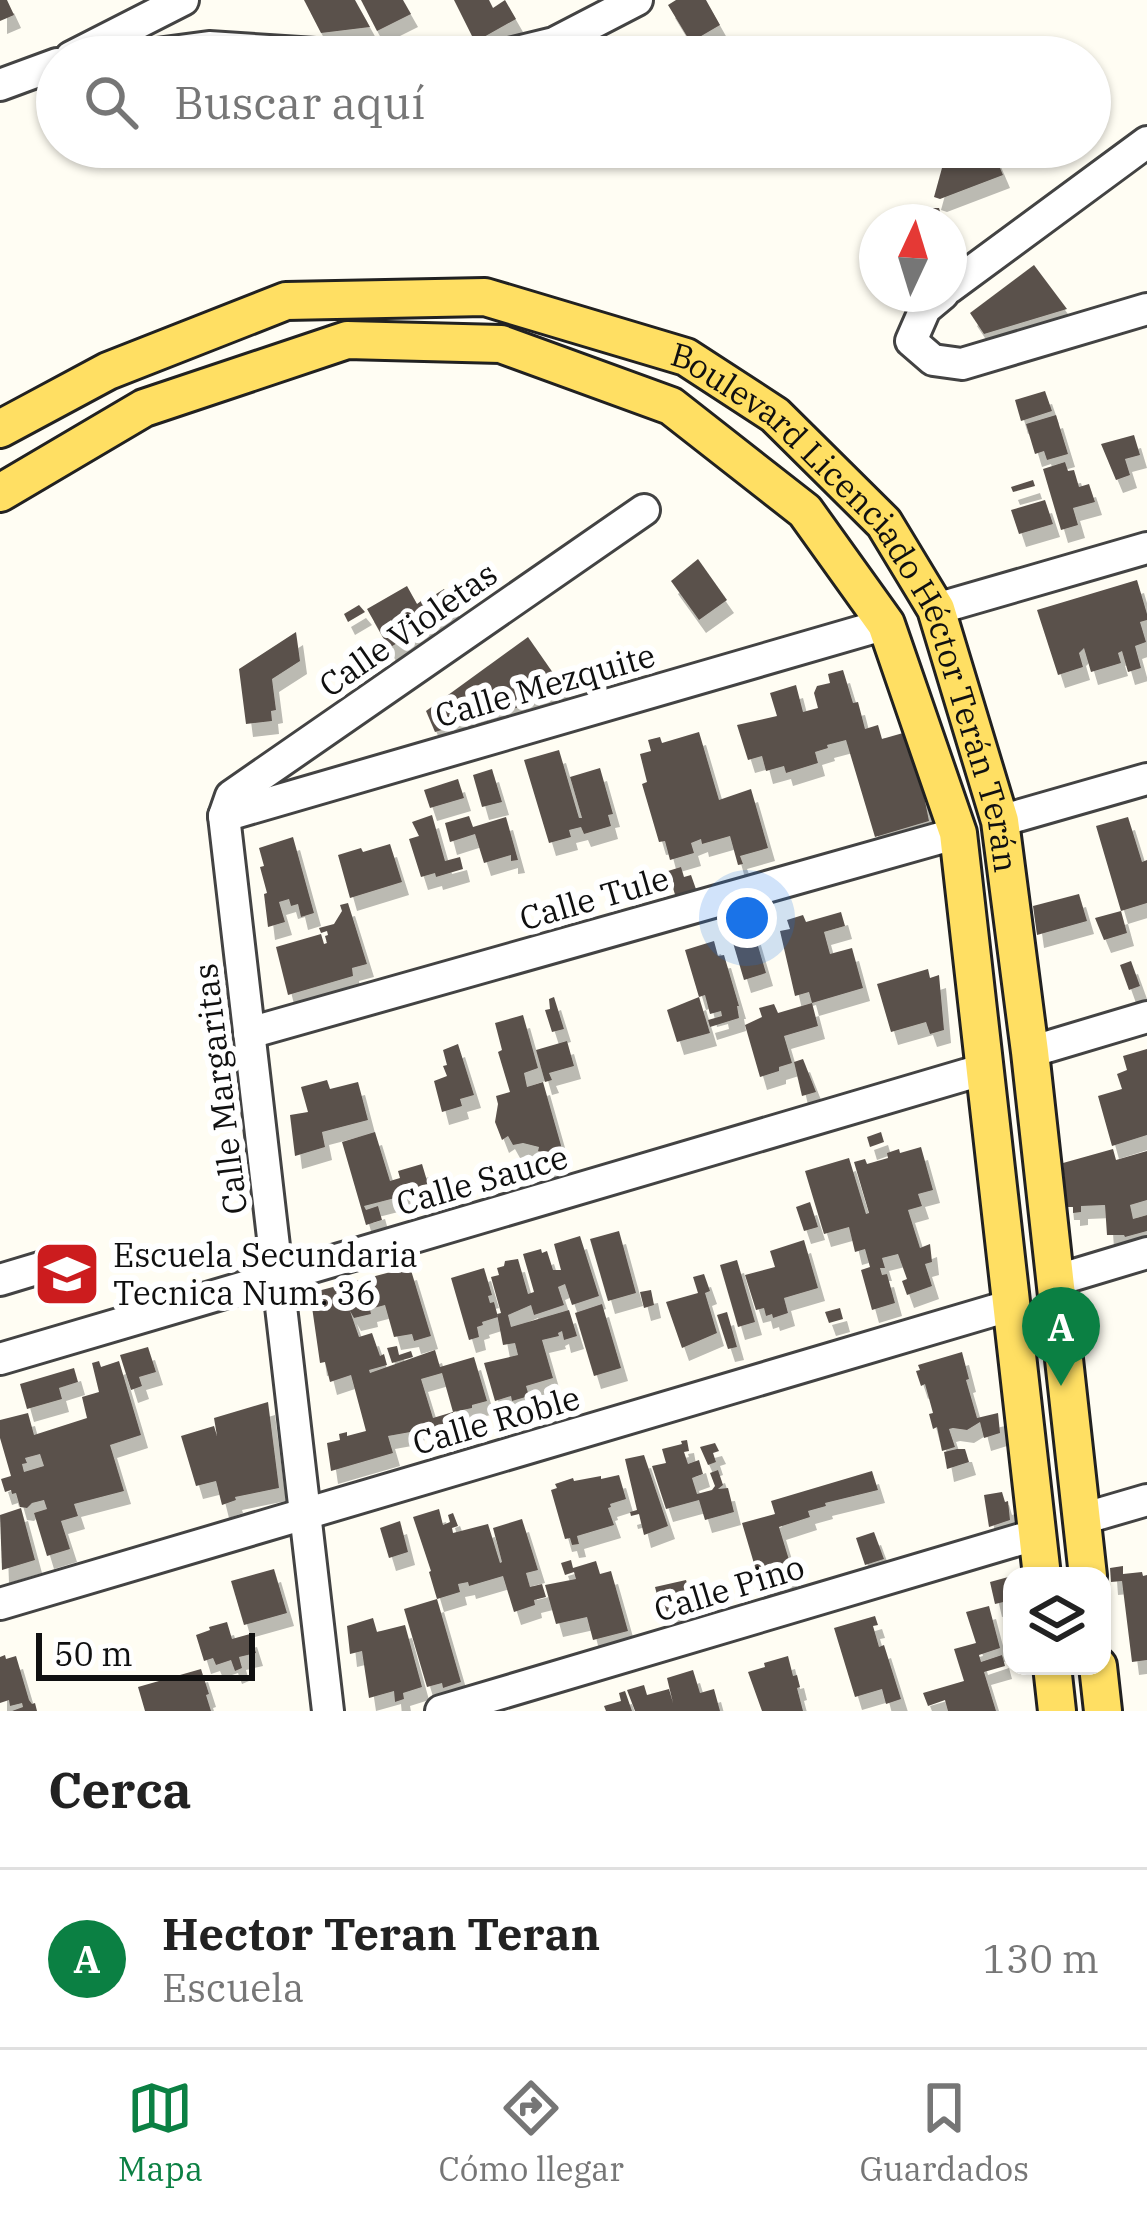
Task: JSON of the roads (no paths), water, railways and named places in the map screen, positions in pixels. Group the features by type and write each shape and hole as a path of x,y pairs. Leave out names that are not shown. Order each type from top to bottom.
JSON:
{"main road":[{"name":"Boulevard Licenciado Héctor Terán Terán","path":"0,429 108,370 286,301 485,297 686,357 775,415 884,523 936,609 1000,821 1087,1567"},
{"name":"Boulevard Licenciado Héctor Terán Terán","path":"0,493 144,409 346,340 501,344 671,406 805,512 886,624 958,833 1041,1567"},
{"path":"1053,1675 1057,1711"},
{"path":"1099,1675 1102,1711"}],"street":[{"path":"114,36 183,0"},
{"path":"568,36 637,0"},
{"path":"0,85 36,73"},
{"path":"967,275 1147,142"},
{"path":"924,312 911,341 933,360 962,364 1147,309"},
{"name":"Calle Violetas","path":"224,816 231,796 644,510"},
{"path":"936,609 1147,548"},
{"name":"Calle Mezquite","path":"224,816 886,624"},
{"path":"1000,821 1147,779"},
{"name":"Calle Margaritas","path":"224,816 328,1711"},
{"name":"Calle Tule","path":"249,1033 958,833"},
{"path":"1030,1052 1147,1017"},
{"name":"Calle Sauce","path":"0,1359 985,1069"},
{"path":"1054,1281 1147,1253"},
{"path":"0,1280 53,1264"},
{"name":"Calle Roble","path":"0,1604 1012,1305"},
{"path":"1082,1519 1147,1500"},
{"name":"Calle Pino","path":"441,1711 1038,1534"}],"place":[{"name":"Escuela Secundaria Tecnica Num. 36","path":"67,1274"},
{"name":"Hector Teran Teran","path":"1061,1386"}]}
